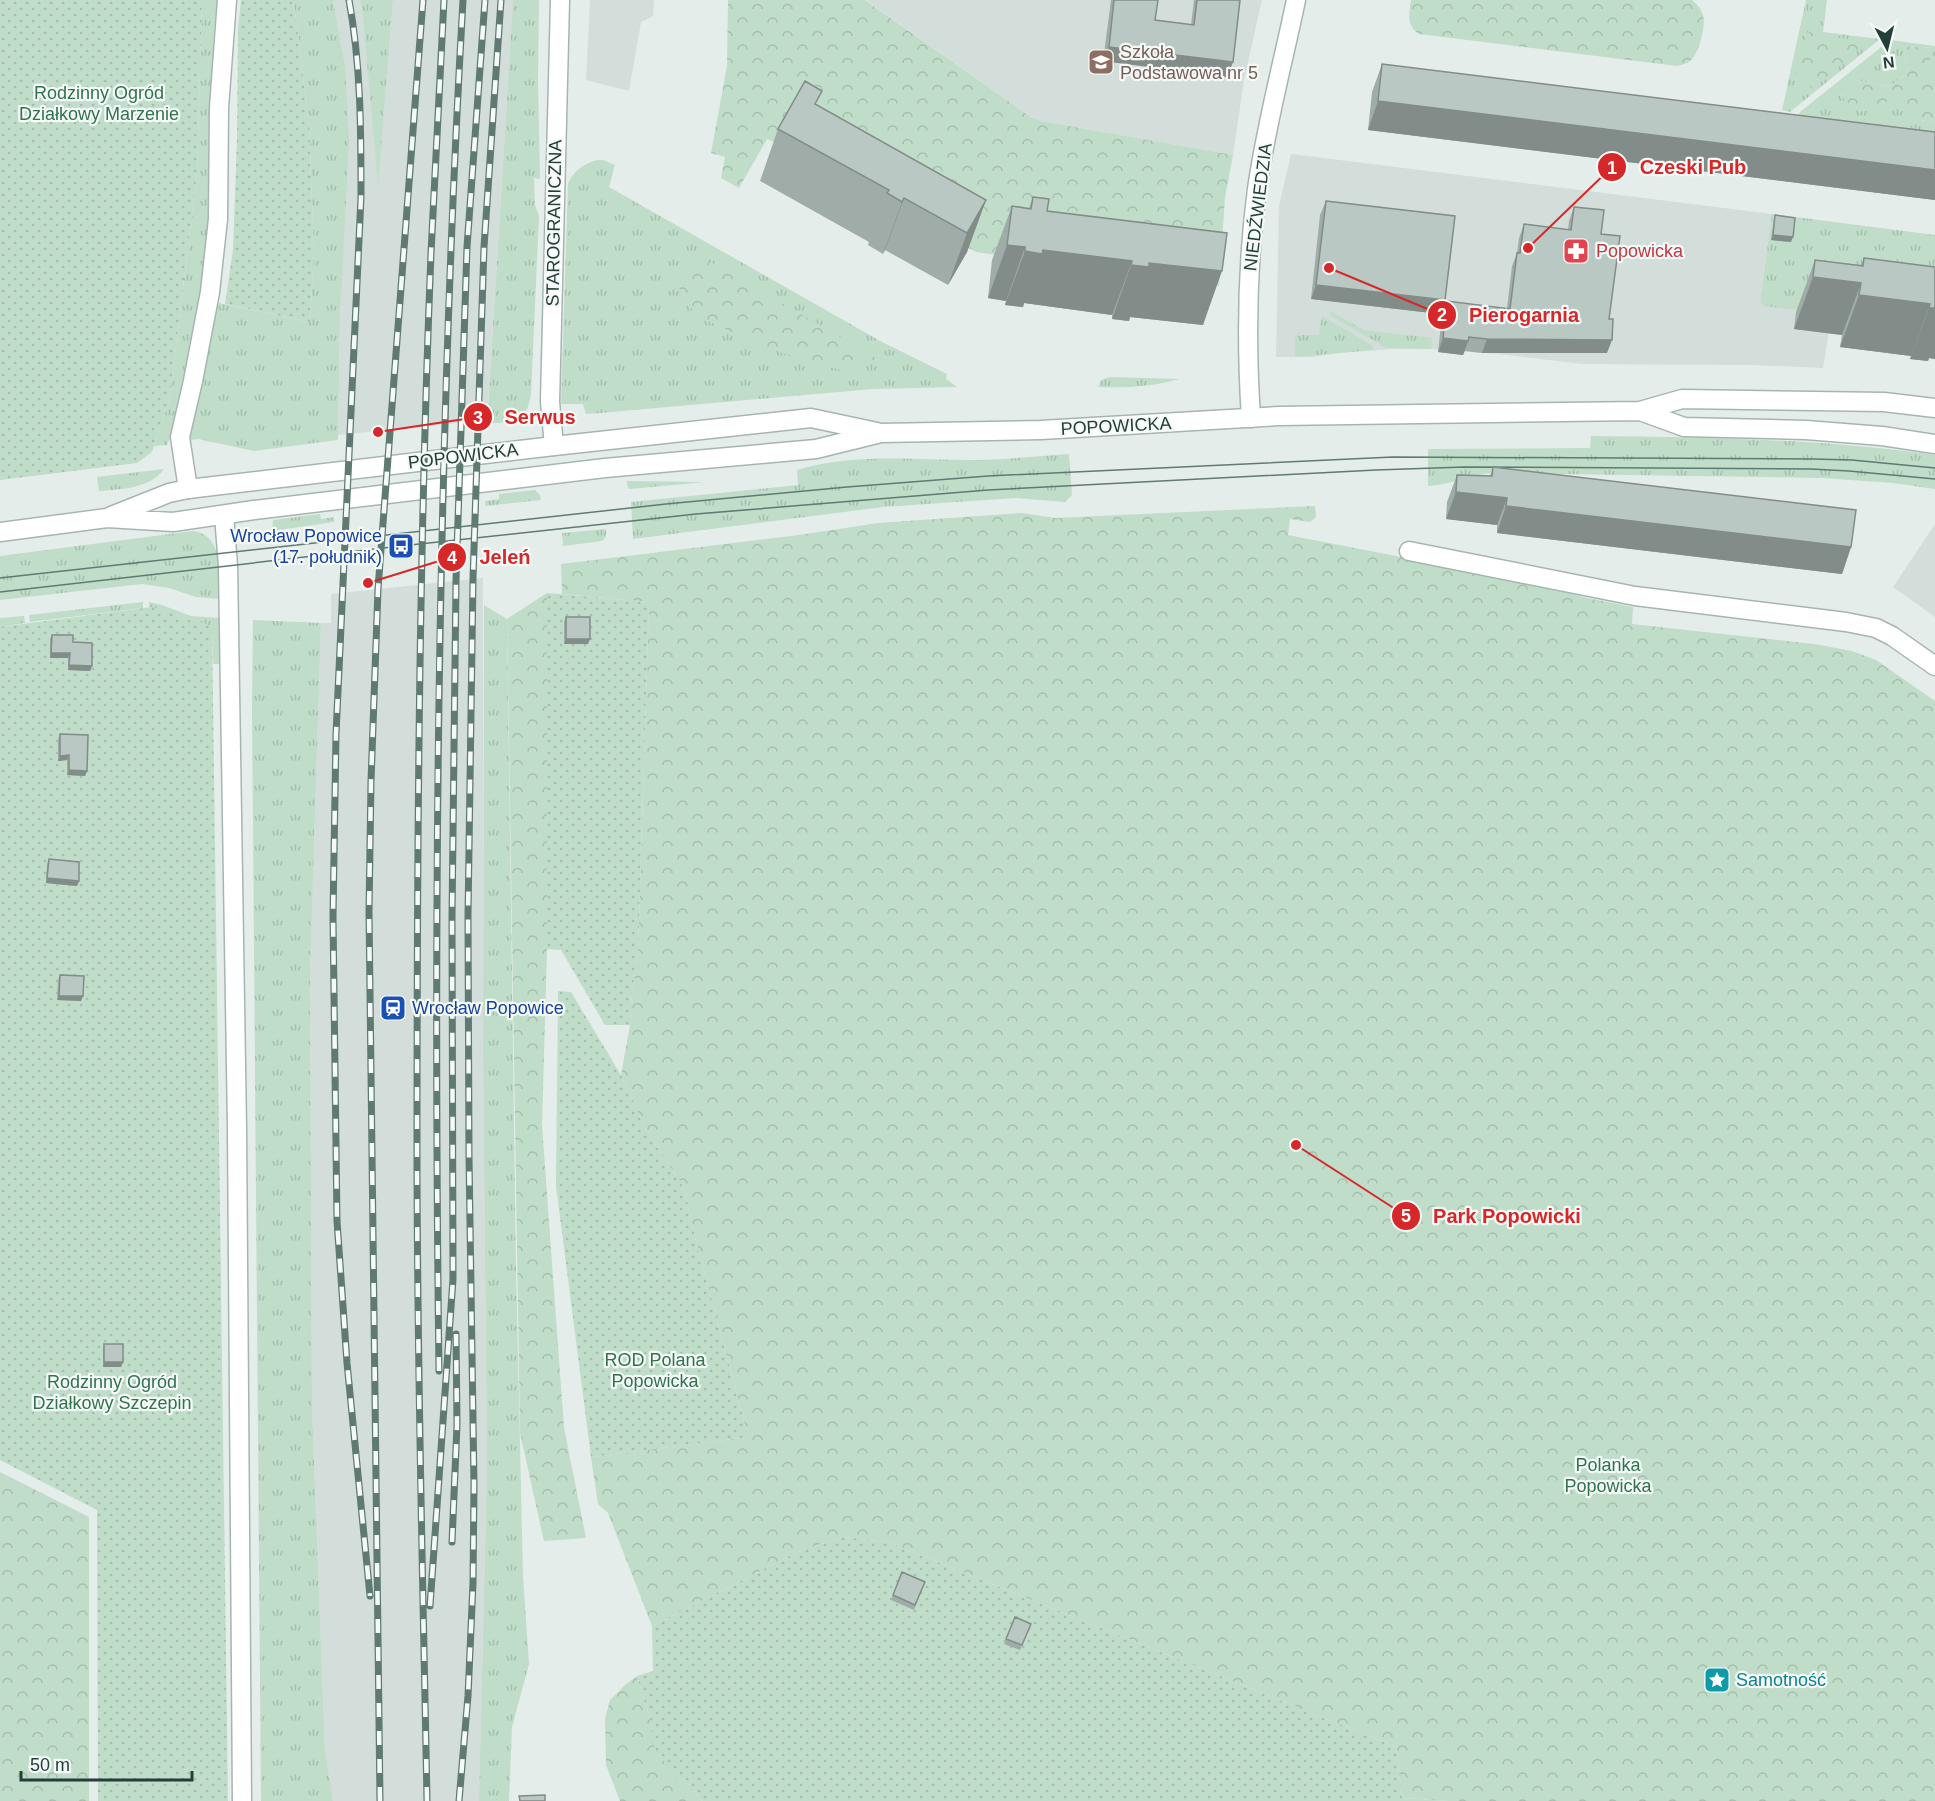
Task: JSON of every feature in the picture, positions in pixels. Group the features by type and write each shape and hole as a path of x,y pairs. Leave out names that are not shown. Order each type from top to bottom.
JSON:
{"street":[{"path":"188,489 180,437 210,292 218,219 219,108 226,0"},
{"name":"STAROGRANICZNA","path":"554,446 550,402 560,0"},
{"name":"NIEDŹWIEDZIA","path":"1251,418 1248,330 1254,210 1265,140 1296,0"},
{"name":"POPOWICKA","path":"107,518 173,522 604,468 816,449 881,433 1052,430 1251,418 1640,411 1682,399 1884,402 1935,408"},
{"name":"POPOWICKA","path":"1640,411 1684,427 1806,430 1882,436 1935,444"},
{"name":"POPOWICKA","path":"107,518 169,493 188,489 554,446 811,418 881,433"},
{"path":"224,514 228,566 236,1104 242,1801"},
{"path":"0,532 107,518"},
{"path":"1409,551 1635,596 1876,627 1935,666"}],"shaded area":[{"path":"333,0 360,0 378,179 393,0 513,0 487,420 338,435 345,67"},
{"path":"590,0 654,0 653,16 641,22 629,91 586,80"},
{"name":"Szkoła Podstawowa nr 5","path":"866,0 1262,0 1244,80 1233,155 1032,118"},
{"path":"1291,154 1772,214 1760,302 1832,313 1823,368 1752,365 1582,364 1431,349 1395,349 1311,357 1276,357 1279,206"},
{"path":"1935,524 1935,617 1893,587"},
{"path":"483,578 483,1052 487,1465 479,1801 333,1801 325,1750 312,1409 310,974 321,623 331,623 331,594"}],"green space":[{"name":"Rodzinny Ogród Działkowy Marzenie","path":"0,0 202,0 197,173 171,386 168,404 152,452 137,463 0,480"},
{"path":"202,0 217,0 206,248 189,357 170,437 167,445 154,446 168,404 171,386 197,173"},
{"path":"241,0 292,0 296,18 309,127 314,251 310,322 225,304 233,250 238,28"},
{"path":"292,0 333,0 345,66 349,140 340,317 338,440 254,451 198,439 190,440 198,389 218,303 310,322 314,251 309,127"},
{"path":"360,0 393,0 378,184 362,8"},
{"path":"513,0 539,0 540,179 534,178 535,205 539,216 531,395 526,411 521,416 511,421 487,424"},
{"path":"728,0 865,0 1032,118 1233,155 1225,197 1219,286 976,252 798,153 767,139 739,188 721,178 725,157 711,153 727,66"},
{"path":"1411,0 1692,0 1702,13 1704,26 1699,46 1693,57 1687,63 1677,66 1419,34 1410,23"},
{"path":"1806,0 1827,0 1823,32 1880,39 1790,112 1782,110"},
{"path":"1807,31 1821,36 1858,40 1862,44 1813,89 1795,72"},
{"path":"1890,40 1935,46 1935,48 1904,46 1907,74 1889,87 1855,80 1859,112 1894,98 1919,120 1935,122 1935,135 1798,117 1800,112"},
{"path":"1904,46 1935,48 1929,62 1935,67 1935,122 1919,120 1894,99 1859,112 1837,93 1855,80 1889,87 1907,74"},
{"path":"1935,48 1935,67 1929,62"},
{"path":"597,160 615,165 609,187 882,342 947,374 946,379 957,387 873,389 586,414 583,404 561,404 568,183 580,168"},
{"path":"1772,214 1935,235 1935,312 1832,313 1764,306 1760,302"},
{"path":"709,261 878,359 851,372 805,362 704,319 683,301 678,282 691,262"},
{"path":"1330,311 1364,330 1432,338 1431,349 1387,348 1331,316"},
{"path":"1322,316 1373,346 1372,350 1295,357 1295,335 1319,335"},
{"path":"1110,377 1179,379 1138,386 1098,387 1101,380"},
{"path":"1591,436 1806,442 1935,455 1935,489 1893,483 1822,478 1492,473 1428,486 1428,449 1590,448"},
{"path":"1069,454 1072,495 1065,502 1015,498 883,507 633,539 631,502 798,485 797,470 820,464 865,459 981,460"},
{"path":"164,469 151,481 143,484 99,491 97,477"},
{"path":"627,481 705,482 630,489"},
{"path":"535,490 541,500 485,506 485,501 499,499 499,494"},
{"name":"Polanka Popowicka","path":"1315,506 1316,517 1310,522 1290,519 1288,535 1524,581 1587,598 1633,607 1632,624 1814,644 1852,651 1876,660 1935,701 1935,1801 1450,1801 1402,1798 1396,1747 888,1542 842,1537 798,1552 652,1626 608,1513 598,1504 591,1457 748,1437 691,1222 686,1193 646,1130 621,1075 630,1025 638,952 649,602 562,594 561,564 878,523 1021,513 1056,518"},
{"path":"320,514 321,519 334,517 334,522 272,531 273,520"},
{"path":"606,529 606,537 602,541 563,546 562,533"},
{"path":"193,531 203,534 215,548 220,568 220,599 196,597 169,588 142,584 0,600 0,556"},
{"path":"547,593 547,949 542,1125 564,1428 586,1538 544,1541 520,1433 507,619"},
{"path":"547,593 649,602 638,952 630,1025 605,1025 561,950 547,949"},
{"path":"143,602 143,608 30,622 29,615"},
{"path":"149,602 191,616 221,618 222,664 213,664 212,626 149,607"},
{"path":"484,605 507,619 516,1270 523,1576 529,1664 512,1727 509,1801 479,1801 487,1465 483,1052"},
{"name":"Rodzinny Ogród Działkowy Szczepin","path":"152,607 212,626 228,1801 98,1801 97,1510 0,1460 0,627"},
{"path":"24,616 25,623 0,627 0,618"},
{"path":"253,620 321,623 310,974 312,1409 325,1750 333,1801 261,1801"},
{"name":"ROD Polana Popowicka","path":"558,991 571,992 621,1075 646,1130 686,1193 691,1222 748,1437 591,1457 556,1186"},
{"path":"0,1472 89,1517 89,1801 0,1801"},
{"path":"842,1537 888,1542 1396,1747 1402,1798 1450,1801 702,1801 688,1784 679,1783 648,1737 653,1729 637,1676 653,1671 652,1626 798,1552"},
{"path":"637,1676 653,1729 688,1784 702,1801 620,1801 606,1765 605,1719 610,1700"}],"building":[{"path":"1114,0 1158,0 1155,20 1194,25 1197,0 1240,0 1233,62 1109,47"},
{"path":"1382,64 1935,132 1935,170 1378,101"},
{"path":"805,81 822,91 815,104 986,200 967,233 904,198 902,202 887,193 889,190 778,129"},
{"path":"1033,197 1049,199 1047,211 1227,233 1222,271 1149,263 1149,267 1131,265 1132,261 1043,250 1042,254 1025,251 1025,247 1007,245 1012,206 1031,209"},
{"path":"1326,201 1455,216 1445,300 1316,285"},
{"path":"1574,207 1604,210 1601,234 1620,236 1609,319 1613,319 1612,340 1469,337 1468,341 1443,338 1447,301 1510,309 1517,253 1520,253 1524,224 1571,230"},
{"path":"1775,215 1795,218 1793,237 1773,235"},
{"path":"1864,258 1935,267 1935,308 1929,308 1930,304 1859,295 1861,283 1813,277 1815,260 1863,266"},
{"path":"1493,467 1856,510 1851,547 1506,506 1507,498 1456,492 1457,475 1492,476"},
{"path":"566,617 590,617 590,639 566,639"},
{"path":"52,635 73,635 73,642 92,643 92,666 69,665 70,653 51,653"},
{"path":"60,734 88,735 87,771 69,770 69,755 60,756"},
{"path":"49,859 79,862 79,881 47,878"},
{"path":"60,975 84,976 83,996 59,996"},
{"path":"104,1344 123,1344 123,1362 104,1362"},
{"path":"902,1572 925,1582 915,1605 893,1595"},
{"path":"1015,1617 1031,1624 1022,1645 1006,1639"},
{"path":"545,1795 545,1801 520,1801 519,1796"}],"tram line":[{"path":"0,578 666,504 988,476 1393,457 1813,459 1852,460 1935,468"},
{"path":"0,592 696,514 988,490 1464,467 1811,469 1935,479"}],"railway":[{"path":"349,0 358,73 361,197 336,734 333,917 337,1221 347,1363 370,1596"},
{"path":"380,1801 369,911 371,781 378,589 423,0"},
{"path":"427,1801 417,1231 418,813 427,365 444,0"},
{"path":"439,1371 437,1200 439,685 447,342 463,0"},
{"path":"430,1606 453,1279 452,917 456,581 467,247 485,0"},
{"path":"459,1801 468,1696 473,1583 468,916 473,579 484,247 501,0"},
{"path":"452,1542 457,1425 456,1334"}],"place":[{"name":"Szkoła Podstawowa nr 5","path":"1101,62"},
{"name":"Czeski Pub","path":"1528,248"},
{"name":"Popowicka","path":"1576,251"},
{"name":"Pierogarnia","path":"1329,268"},
{"name":"Serwus","path":"378,432"},
{"name":"Wrocław Popowice (17. południk)","path":"401,546"},
{"name":"Jeleń","path":"368,583"},
{"name":"Wrocław Popowice","path":"393,1008"},
{"name":"Park Popowicki","path":"1296,1145"},
{"name":"Samotność","path":"1717,1680"}]}
